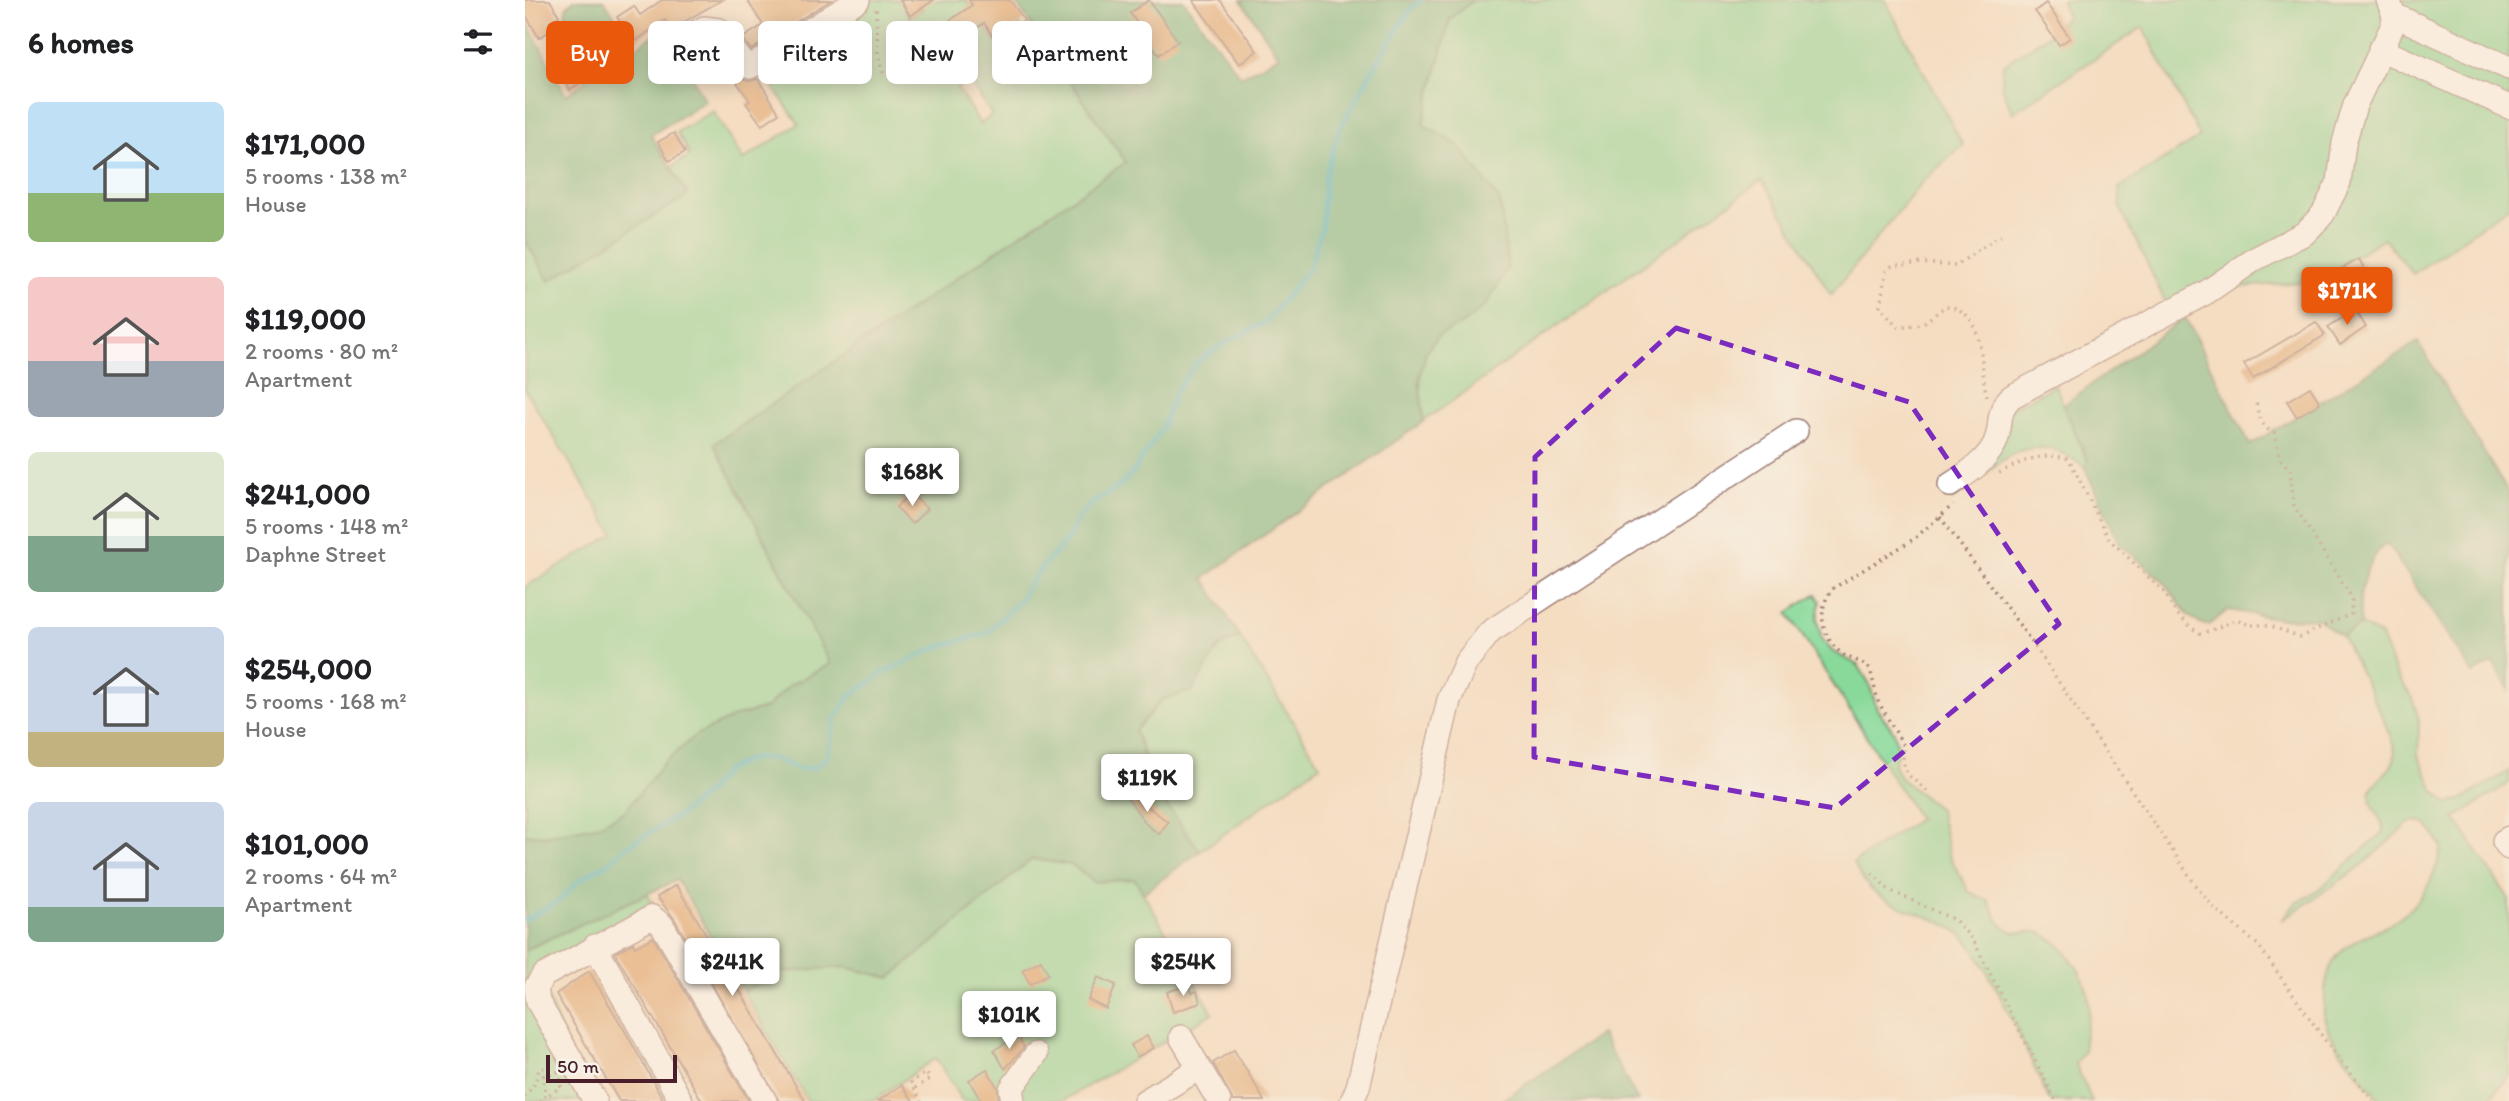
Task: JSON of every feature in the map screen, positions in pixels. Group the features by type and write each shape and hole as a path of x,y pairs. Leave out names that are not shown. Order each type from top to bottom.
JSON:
{"street":[{"path":"744,64 750,67 858,0"},
{"path":"1954,492 1966,474 1992,449 1999,430 2001,407 2032,384 2196,298 2255,259 2305,233 2323,214 2339,182 2344,143 2355,105 2392,25 2391,7"},
{"path":"2391,7 2509,68"},
{"path":"2380,49 2509,107"},
{"path":"1352,1101 1358,1087 1449,700 1466,662 1490,632 1797,431"},
{"path":"2509,838 2504,841 2509,848"},
{"path":"596,1101 536,995 544,976 649,918 660,920 765,1101"},
{"path":"595,947 681,1101"},
{"path":"1181,1037 1219,1101"},
{"path":"1013,1101 1011,1089 1036,1054"},
{"path":"1145,1101 1198,1069"}],"path":[{"path":"876,0 878,53 883,73"},
{"path":"2001,235 1955,266 1923,263 1892,266 1886,271 1880,306 1898,327 1913,327 1946,306 1955,307 1969,320 1979,336 1986,392 1995,406 2001,407"},
{"path":"1989,479 2033,457 2055,455 2069,459 2109,539 2164,592 2176,613 2193,629 2200,633 2236,620 2250,625 2268,625 2300,637 2309,635 2351,614 2352,598 2294,506 2290,469 2280,459 2274,433 2267,430 2258,416 2256,402"},
{"path":"1927,791 1907,774 1902,761 1903,745 1878,701 1870,669 1835,647 1821,615 1823,601 1832,589 1914,539 1940,517 1954,492"},
{"path":"1940,517 2029,638 2112,765 2199,890 2233,926 2258,945 2332,1050 2373,1101"},
{"path":"1872,873 1889,890 1955,920 1973,940 2056,1101"},
{"path":"525,1097 535,1083 538,1069 543,1068 547,1074"},
{"path":"540,1101 561,1087 559,1071 543,1078 545,1097"},
{"path":"921,1101 911,1082 929,1075"}],"highlighted area":[{"path":"1676,328 1909,402 2059,624 1835,808 1534,757 1535,457"}],"green space":[{"path":"574,0 604,0 618,21 565,21 566,8"},
{"path":"869,0 901,0 910,18 923,9 917,0 966,0 992,38 992,84 1072,84 1126,162 714,444 830,664 790,685 766,708 734,717 664,763 625,812 597,826 543,836 525,834 525,587 614,534 525,390 525,240 549,280 688,195 671,167 690,155 677,132 713,111 743,160 799,124 771,84 872,84 872,21 835,21"},
{"path":"1014,0 1183,0 1241,77 1279,56 1241,0 1473,0 1450,19 1423,124 1459,146 1500,201 1508,267 1487,304 1464,323 1439,335 1426,352 1419,380 1424,421 1204,578 1240,637 1219,647 1192,691 1161,700 1135,731 1158,794 1200,851 1143,893 1135,879 1094,882 1072,865 1032,859 890,978 845,967 782,972 743,991 677,880 525,950 525,834 543,836 596,826 624,812 664,763 696,735 734,717 766,708 790,685 830,664 714,444 1126,162 1072,84 1152,84 1152,21 1029,21"},
{"path":"1473,0 1885,0 1963,145 1923,181 1831,295 1762,180 1424,421 1421,376 1425,354 1438,336 1464,323 1459,146 1423,124 1450,19"},
{"path":"2062,0 2509,0 2509,206 2413,274 2384,238 2315,281 2229,288 2175,322 2121,209 2119,188 2200,137 2143,27 2012,113 2002,86 2003,65 2048,35 2066,17"},
{"path":"525,19 546,58 546,84 560,84 566,95 582,84 634,84 634,46 648,39 648,84 695,84 705,101 651,135 688,195 549,281 525,240"},
{"path":"2185,317 2250,445 2418,342 2509,494 2509,690 2493,662 2473,674 2387,543 2372,559 2367,569 2361,591 2361,625 2342,636 2316,618 2282,619 2228,610 2209,625 2200,624 2188,615 2163,581 2120,544 2085,468 2088,461 2063,405"},
{"path":"2055,385 2088,462 2085,468 2065,454 2047,448 2030,448 2000,462 1952,500 1948,492 2004,412"},
{"path":"1816,594 1820,601 1817,620 1822,640 1833,652 1858,665 1869,683 1877,709 1894,732 1898,749 1894,765 1900,778 1939,809 1950,857 1969,892 1989,901 1997,918 2011,931 2037,932 2056,942 2079,971 2088,993 2089,1009 2084,1051 2075,1063 2092,1101 2050,1101 1996,987 1972,946 1951,928 1900,907 1877,894 1853,863 1919,819 1788,613"},
{"path":"2361,625 2381,636 2395,673 2412,697 2419,720 2418,755 2434,790 2448,803 2459,801 2509,771 2509,783 2455,818 2509,899 2509,1076 2488,1101 2380,1101 2340,1050 2324,1016 2328,974 2335,959 2357,940 2400,917 2414,905 2428,886 2442,848 2426,825 2422,822 2410,822 2361,866 2281,921 2296,903 2317,891 2383,832 2382,822 2370,797 2373,786 2393,762 2394,747 2382,716 2342,636"},
{"path":"1240,637 1320,765 1200,851 1158,794 1135,731 1161,700 1192,691 1219,647"},
{"path":"1032,859 1072,865 1094,882 1135,879 1213,1013 1062,1101 962,1101 936,1058 873,1101 808,1101 743,991 782,972 845,967 890,978"},
{"path":"647,893 655,907 537,971 589,1101 525,1101 525,950"},
{"path":"1601,1034 1638,1101 1501,1101"}],"building":[{"path":"525,0 550,0 559,16 546,21 546,34 539,38 525,14"},
{"path":"662,0 722,0 685,21 648,21 648,32 636,41 634,21 620,21 617,17 634,6 640,15"},
{"path":"747,0 831,0 797,21 760,21"},
{"path":"900,0 934,0 910,16"},
{"path":"969,0 1010,0 1024,20 992,21 992,35 984,23 978,27 978,21 949,21 972,5"},
{"path":"1149,0 1178,41 1159,55 1152,45 1152,21 1136,21 1130,13"},
{"path":"1193,0 1220,0 1257,51 1239,64"},
{"path":"2046,3 2070,38 2059,45 2035,11"},
{"path":"758,28 758,46 751,50 744,37"},
{"path":"744,79 758,79 758,84 761,84 779,113 762,125 746,103 750,101 738,84 744,84"},
{"path":"566,84 579,84 570,90"},
{"path":"674,133 685,152 669,161 658,142"},
{"path":"2359,259 2374,286 2346,301 2331,275"},
{"path":"2355,310 2366,327 2340,345 2328,327"},
{"path":"2316,322 2325,335 2253,379 2244,364"},
{"path":"2310,387 2320,403 2297,417 2287,401"},
{"path":"911,493 927,509 912,524 896,507"},
{"path":"1126,790 1168,822 1159,834 1147,825 1124,793"},
{"path":"676,885 805,1101 779,1101 674,918 657,897"},
{"path":"653,937 749,1101 702,1101 615,953 633,943 635,947"},
{"path":"1041,960 1048,974 1030,984 1022,970"},
{"path":"589,971 664,1101 619,1101 556,994"},
{"path":"1098,977 1116,985 1106,1009 1088,1000"},
{"path":"1189,985 1192,993 1197,991 1200,1003 1173,1012 1167,992"},
{"path":"1018,1036 1024,1047 1005,1069 994,1050"},
{"path":"1147,1036 1154,1048 1137,1057 1131,1045"},
{"path":"1234,1050 1264,1101 1233,1101 1213,1063"},
{"path":"987,1069 998,1088 999,1101 981,1101 969,1080"},
{"path":"902,1085 913,1101 878,1101"}],"waterway":[{"path":"525,920 560,900 581,879 608,863 624,848 681,814 708,792 725,771 749,759 772,758 798,769 814,768 827,757 835,719 850,696 883,673 935,648 987,633 1019,601 1037,573 1069,538 1076,520 1089,505 1120,486 1133,472 1162,428 1174,394 1196,363 1223,344 1266,322 1310,267 1322,226 1325,178 1339,130 1412,7 1422,0"}]}
